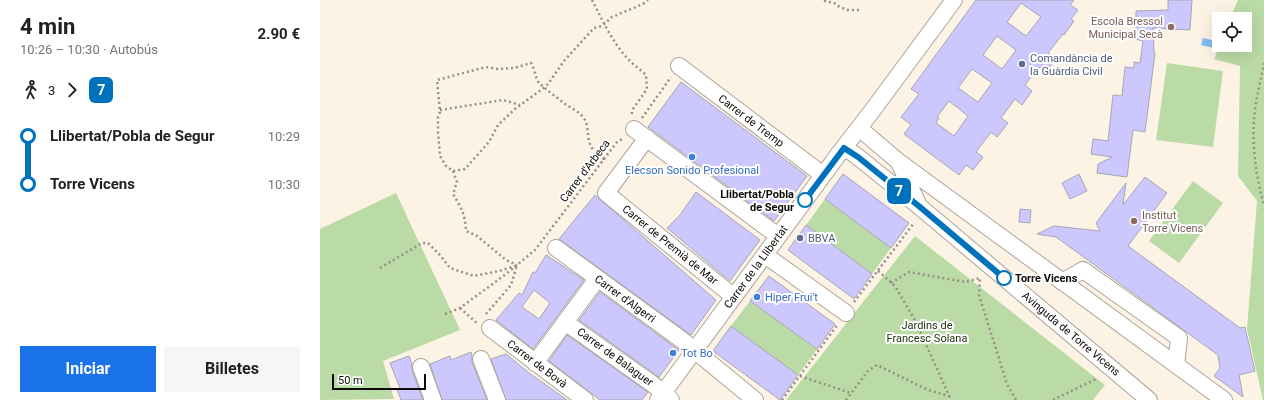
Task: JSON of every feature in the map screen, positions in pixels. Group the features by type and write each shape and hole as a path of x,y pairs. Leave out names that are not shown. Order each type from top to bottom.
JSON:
{"street":[{"name":"Carrer de la Llibertat","path":"664,398 694,351 954,0"},
{"name":"Carrer de Tremp","path":"679,66 823,175"},
{"name":"Avinguda de Torre Vicens","path":"859,128 899,162 1224,400"},
{"name":"Carrer de Premià de Mar","path":"641,133 606,193 734,297"},
{"path":"641,133 778,236"},
{"name":"Avinguda de Torre Vicens","path":"844,148 858,157 920,207 1149,400"},
{"name":"Avinguda de Torre Vicens","path":"899,162 920,207"},
{"name":"Carrer d'Algerri","path":"556,248 682,340 755,400"},
{"path":"765,255 846,313"},
{"path":"1062,282 1083,270 1179,338 1176,365"},
{"path":"535,363 597,279"},
{"name":"Carrer de Balaguer","path":"565,322 664,398"},
{"name":"Carrer de Bovà","path":"490,328 584,400"},
{"path":"481,359 497,400"},
{"path":"421,367 433,400"}],"path":[{"path":"592,0 616,44 646,75 647,89 633,109 630,118 631,126 641,133"},
{"path":"453,171 465,169 489,142 498,125 520,105 548,84 564,61 594,28 602,26 612,17 643,4 648,0"},
{"path":"825,0 847,10 861,10"},
{"path":"517,265 506,260 477,236 466,231 463,209 453,194 457,182 453,171 446,166 440,156 438,132 438,117 440,110 438,80 486,67 498,69 514,68 531,63 535,69 539,83 582,116 586,122 588,139 591,147 604,159"},
{"path":"1264,63 1254,117 1256,164 1264,205"},
{"name":"Carrer d'Arbeca","path":"444,314 460,308 535,250 617,142 630,135 641,133 679,66"},
{"path":"440,110 503,100 520,105"},
{"path":"894,250 914,223"},
{"path":"380,268 422,243 428,243 440,254 450,268 474,276 499,272 517,265"},
{"path":"460,308 478,324 511,285 517,265"},
{"path":"878,271 895,286 916,322 951,400"},
{"path":"891,283 909,272 966,282 980,278 979,295 1007,384 1016,400"},
{"path":"846,400 868,371 877,365 928,390 950,396"},
{"path":"800,376 851,393"},
{"path":"1053,400 1098,378"}],"green space":[{"path":"1238,0 1264,0 1264,400 1247,329 1257,201 1238,176 1240,66 1214,59 1217,52 1252,52 1252,12 1233,12"},
{"path":"1167,63 1223,71 1213,147 1156,140"},
{"path":"1193,181 1223,203 1179,263 1149,241"},
{"path":"396,193 460,330 383,361 394,399 320,400 320,229"},
{"path":"825,199 891,248 872,274 806,225"},
{"name":"Jardins de Francesc Solana","path":"915,236 1105,385 1093,400 786,400"},
{"path":"750,301 817,349 798,375 731,326"}],"water":[{"path":"1203,38 1212,40 1212,48 1201,45"}],"building":[{"path":"976,0 1074,0 1070,5 1078,10 1071,19 1074,21 1048,53 1056,58 1046,72 1038,67 1025,85 1032,91 1022,105 1015,99 1001,118 1008,123 997,137 991,132 976,152 983,157 973,170 966,165 959,175 904,134 911,125 901,117 919,94 911,89","holes":["1021,3 1041,17 1026,36 1007,22","997,36 1016,50 1002,69 983,55","972,69 992,83 978,102 958,88","949,101 968,116 954,136 936,123 939,118 937,117"]},
{"path":"1168,0 1192,0 1190,30 1153,28 1155,53 1145,132 1133,130 1127,177 1097,173 1098,164 1112,157 1091,154 1093,139 1108,141 1113,95 1122,96 1125,67 1134,68 1134,62 1140,63 1143,41 1136,39 1136,11 1168,10"},
{"path":"681,82 807,176 774,221 648,127"},
{"path":"843,174 909,223 891,248 825,199"},
{"path":"1079,174 1087,191 1070,199 1062,183"},
{"path":"1145,177 1167,193 1128,246 1240,328 1245,327 1255,371 1239,375 1243,397 1214,376 1220,368 1218,355 1056,237 1037,234 1054,226 1100,231 1096,223 1126,183 1123,205"},
{"path":"696,192 760,240 730,281 667,228 680,215"},
{"path":"595,195 716,300 691,335 559,239"},
{"path":"1020,209 1031,210 1030,223 1019,222"},
{"path":"806,225 872,274 854,299 788,250"},
{"path":"546,255 584,280 533,349 496,320 519,293 522,295 533,272 535,273","holes":["534,290 550,303 539,319 522,307"]},
{"path":"769,276 835,324 817,349 750,301"},
{"path":"600,292 679,350 659,377 579,320"},
{"path":"731,326 798,375 780,400 713,351"},
{"path":"567,335 648,392 642,400 600,400 549,361"},
{"path":"471,352 472,362 487,400 442,400 430,364 450,356 451,360"},
{"path":"506,354 567,400 506,400 491,359"},
{"path":"409,356 412,364 412,370 423,400 401,400 397,389 400,388 390,363"}],"bus line":[{"name":"7","path":"805,200 844,148 858,157 920,207 1004,278"}],"place":[{"name":"Escola Bressol Municipal Secà","path":"1171,27"},
{"name":"Comandància de la Guàrdia Civil","path":"1022,64"},
{"name":"Elecson Sonido Profesional","path":"692,157"},
{"name":"Llibertat/Pobla de Segur","path":"805,200"},
{"name":"Institut Torre Vicens","path":"1134,221"},
{"name":"BBVA","path":"800,238"},
{"name":"Torre Vicens","path":"1004,278"},
{"name":"Hiper Frui't","path":"757,297"},
{"name":"Tot Bo","path":"673,353"}]}
